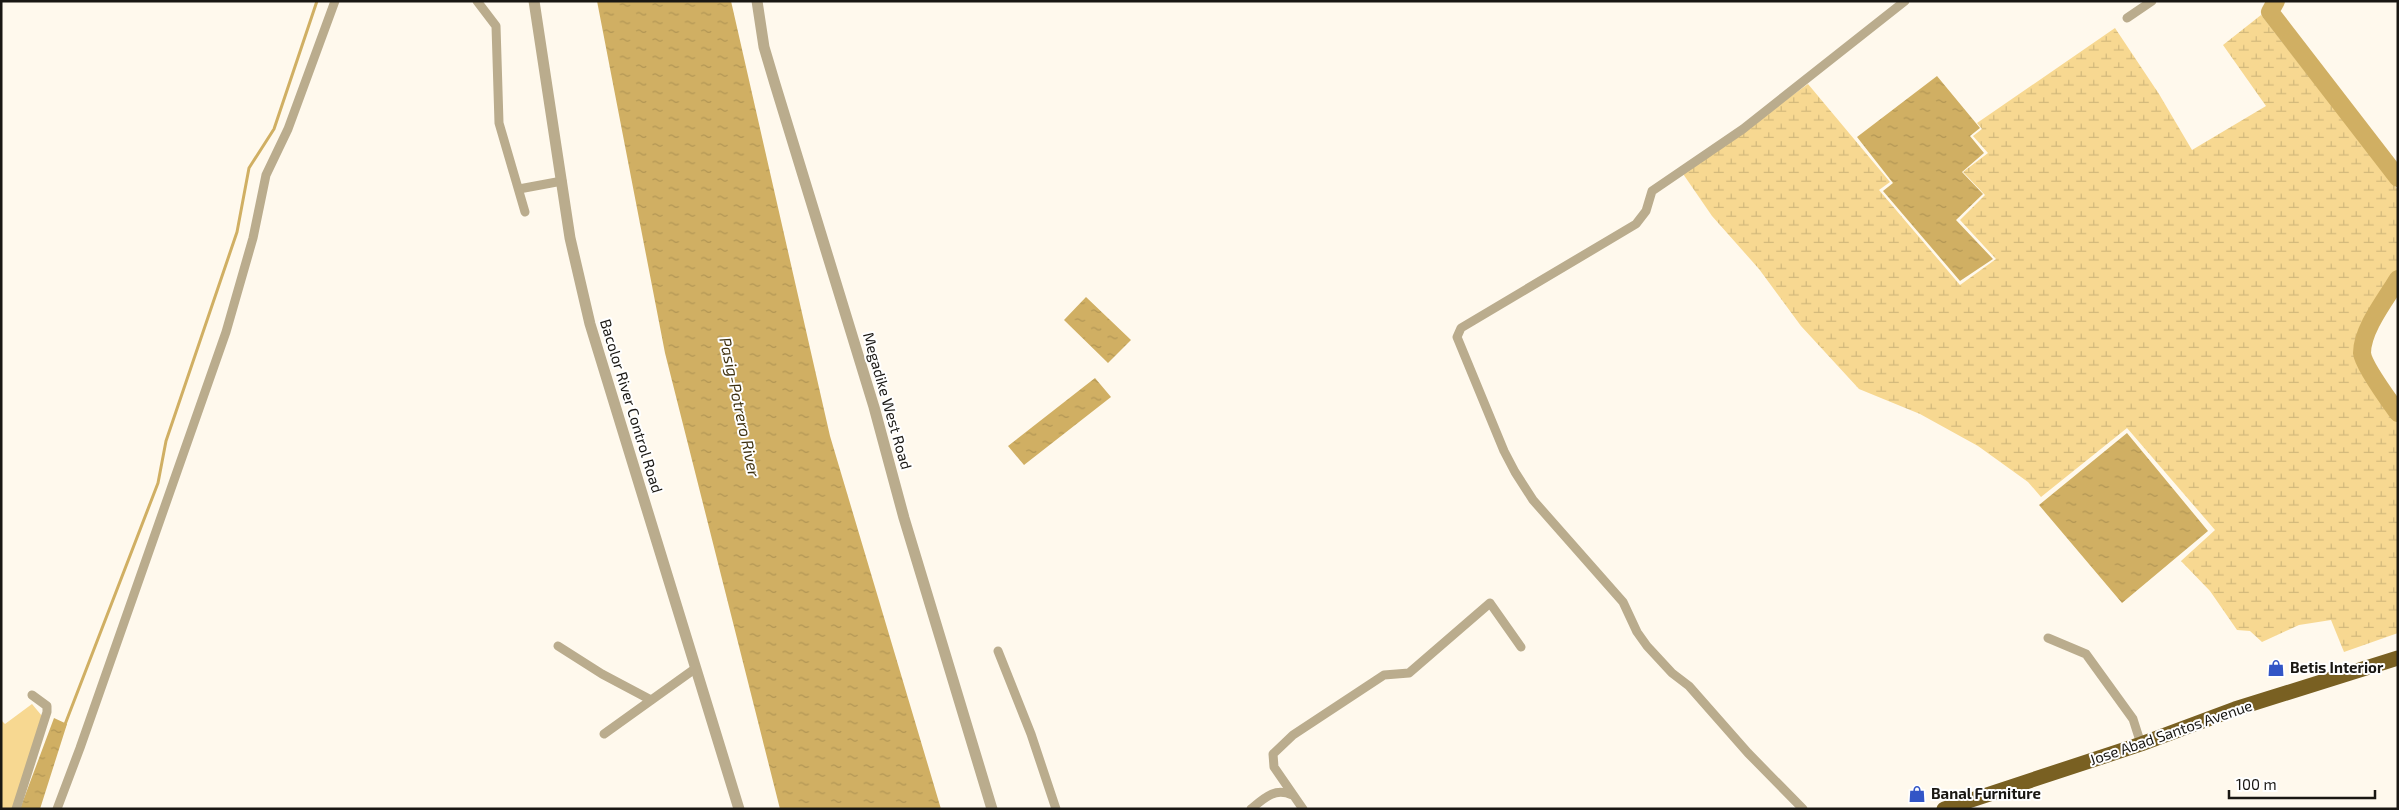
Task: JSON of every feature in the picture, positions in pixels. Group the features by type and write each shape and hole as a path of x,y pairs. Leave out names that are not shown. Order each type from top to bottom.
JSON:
{"highway":[{"name":"Jose Abad Santos Avenue","path":"1944,809 2141,744 2235,709 2398,658"}],"street":[{"path":"57,809 84,739 226,332 253,238 266,175 288,129 335,1"},
{"path":"476,1 496,26 499,123 525,212"},
{"name":"Bacolor River Control Road","path":"534,1 570,238 590,324 740,809"},
{"name":"Megadike West Road","path":"757,1 767,56 874,407 904,518 992,809"},
{"path":"1802,809 1748,753 1689,686 1672,673 1647,646 1637,632 1623,602 1534,500 1515,472 1504,451 1457,337 1460,328 1636,224 1646,211 1652,191 1744,129 1905,1"},
{"path":"2127,18 2152,1"},
{"path":"519,189 562,181"},
{"path":"1303,809 1274,767 1273,754 1293,735 1384,675 1409,673 1490,603 1521,647"},
{"path":"2048,638 2086,654 2133,719 2141,744"},
{"path":"558,646 602,674 651,700"},
{"path":"998,651 1032,734 1056,809"},
{"path":"604,734 696,668"},
{"path":"16,809 47,706 32,695"},
{"path":"1251,809 1271,794 1283,791 1292,795"}],"green space":[{"path":"2261,15 2398,190 2398,274 2367,325 2360,354 2368,372 2398,417 2398,633 2344,652 2331,620 2299,625 2262,642 2250,631 2237,630 2210,591 2181,561 2215,530 2127,428 2041,497 2028,482 1978,446 1920,414 1859,389 1801,326 1759,269 1712,216 1679,168 1744,130 1808,84 1890,182 1879,190 1960,285 1996,259 1960,220 1985,195 1963,172 1988,153 1973,136 1982,129 1977,123 2115,28 2159,94 2192,150 2266,106 2223,45"},
{"path":"32,704 42,716 13,809 1,809 1,720 5,724"}],"water":[{"name":"Pasig-Potrero River","path":"597,1 731,1 830,436 941,809 780,809 665,353"},
{"path":"1937,76 1980,128 1970,136 1984,153 1962,172 1983,194 1956,220 1993,259 1960,281 1883,191 1893,183 1857,137"},
{"path":"1086,297 1131,340 1108,363 1064,320"},
{"path":"1095,378 1111,397 1024,465 1008,446"},
{"path":"2127,433 2208,531 2122,603 2039,505"},
{"path":"54,718 67,724 40,809 20,809"}],"waterway":[{"path":"64,727 158,483 166,441 237,232 249,168 274,129 317,1"},
{"path":"2276,1 2270,12 2398,178"},
{"path":"2398,279 2370,324 2362,353 2372,374 2398,413"}],"place":[{"name":"Betis Interior","path":"2276,668"},
{"name":"Banal Furniture","path":"1917,794"}]}
